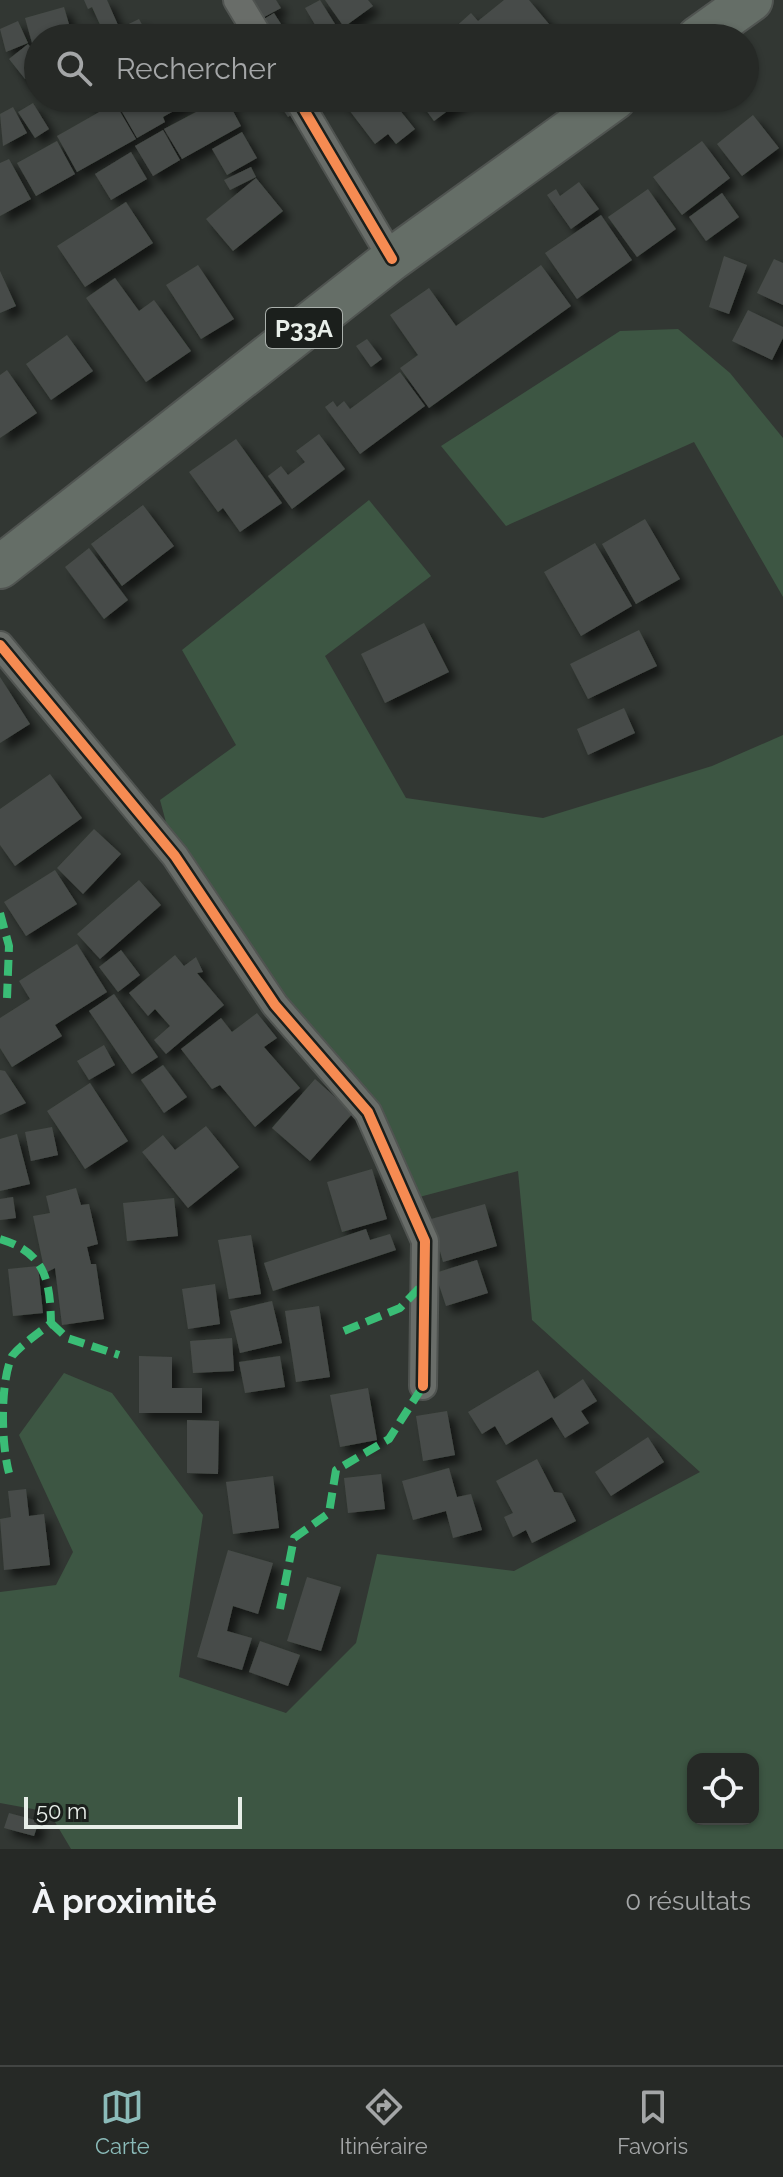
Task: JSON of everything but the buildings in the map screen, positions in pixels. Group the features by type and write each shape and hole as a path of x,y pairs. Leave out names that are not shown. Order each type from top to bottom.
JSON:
{"main road":[{"path":"718,24 751,0"},
{"name":"P33A","path":"0,567 392,259 596,112"}],"street":[{"path":"237,0 252,24"},
{"path":"305,112 392,259"},
{"path":"0,645 175,856 275,1005 368,1112 425,1241 423,1386"}],"green space":[{"path":"678,329 730,373 783,438 783,597 694,442 506,526 441,446 620,331"},
{"path":"369,500 431,576 325,656 406,798 543,818 712,766 783,735 783,1849 71,1849 49,1812 0,1803 0,1592 56,1585 73,1552 19,1435 64,1373 112,1393 203,1515 179,1677 286,1713 356,1643 377,1554 514,1571 700,1472 532,1320 518,1171 408,1200 368,1112 175,856 160,800 236,745 182,650"}],"marked path":[{"path":"0,913 9,946 7,998"},
{"path":"0,1239 27,1252 42,1270 47,1282 51,1323 12,1356 8,1368 3,1413 9,1473"},
{"path":"344,1331 400,1308 424,1283"},
{"path":"51,1323 67,1338 119,1355"},
{"path":"280,1609 294,1538 329,1513 336,1470 389,1439 423,1386"}],"cycle path":[{"path":"305,112 392,259"},
{"path":"0,645 175,856 275,1005 368,1112 425,1241 423,1386"}]}
